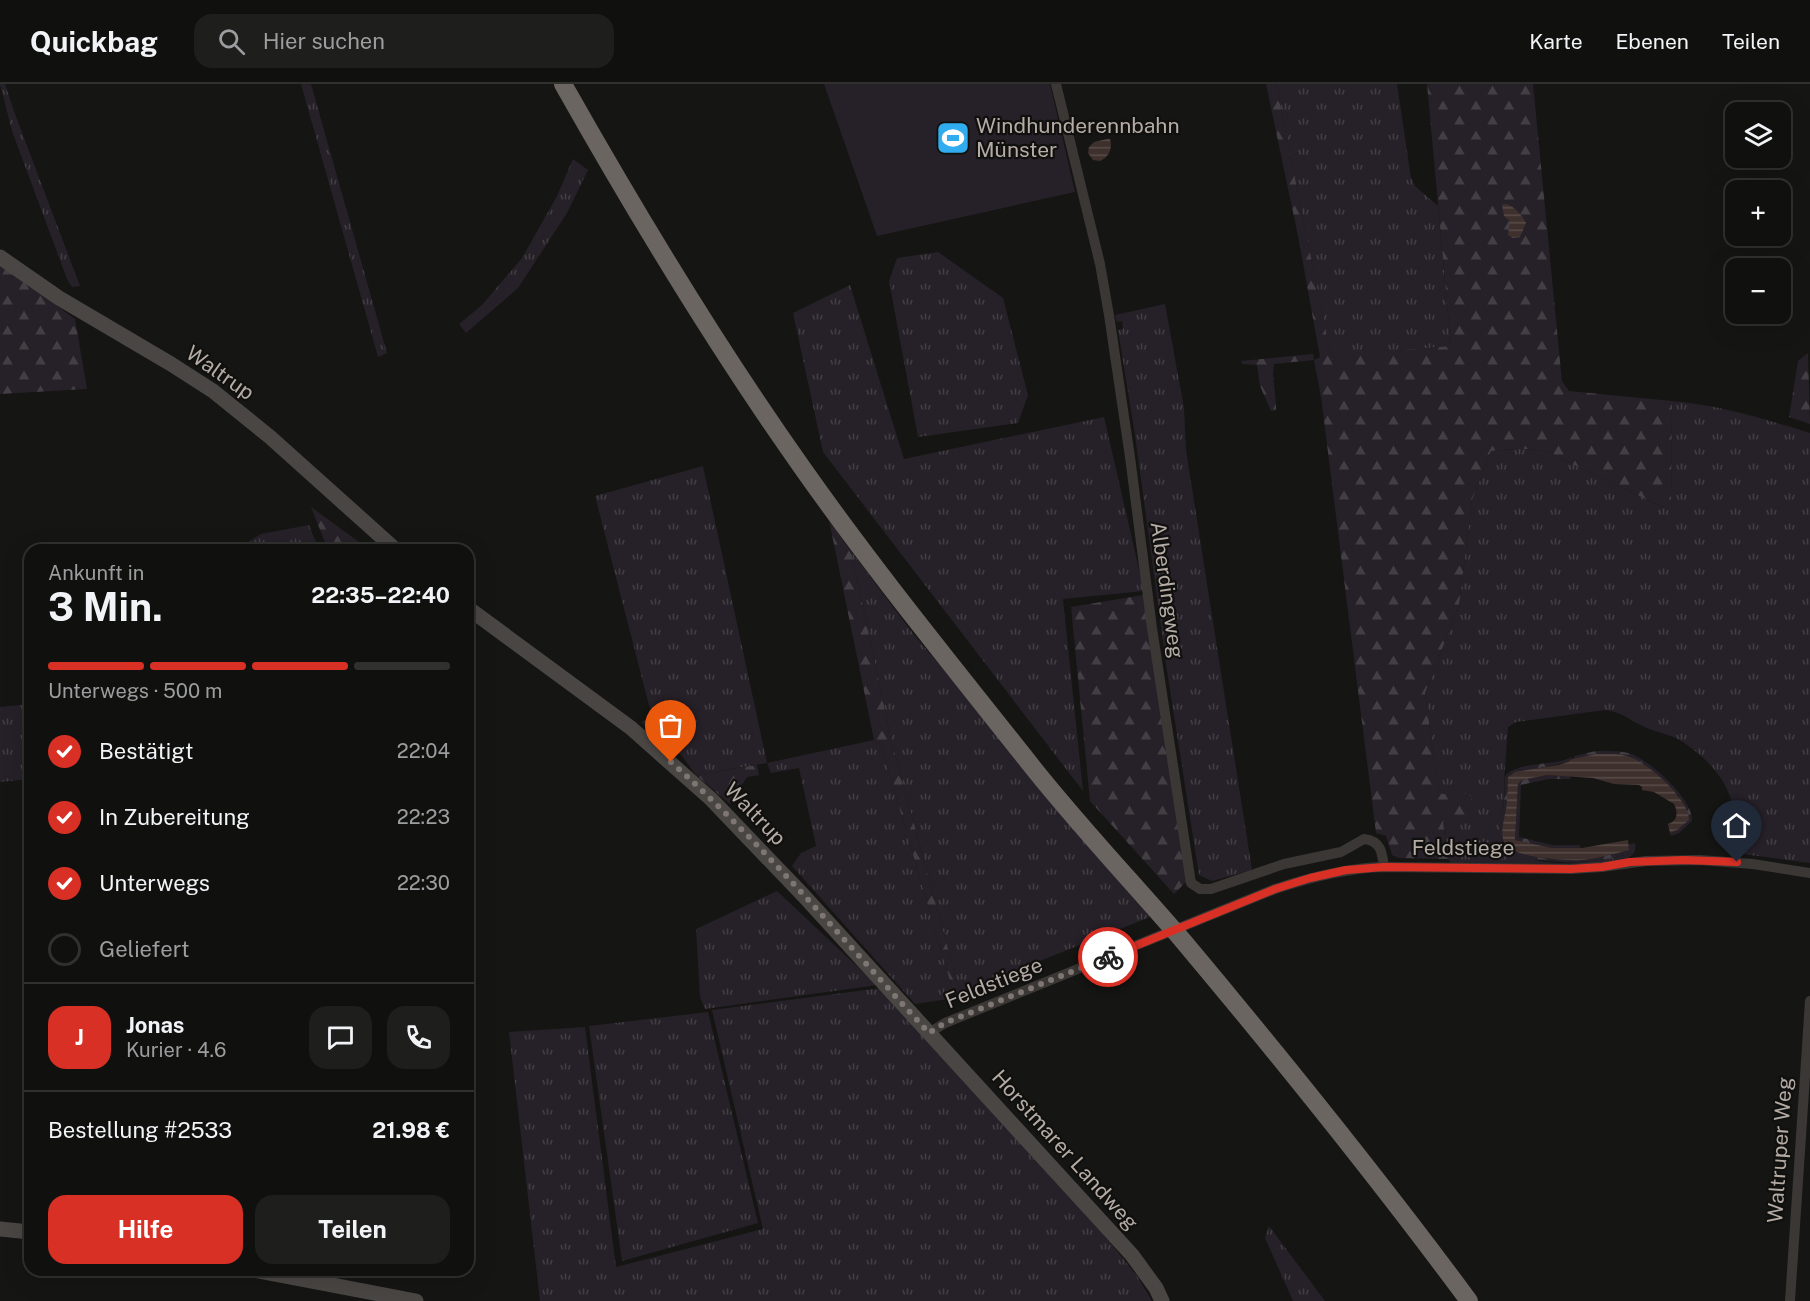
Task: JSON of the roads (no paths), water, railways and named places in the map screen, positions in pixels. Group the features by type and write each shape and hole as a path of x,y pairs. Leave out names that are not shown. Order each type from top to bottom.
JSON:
{"highway":[{"path":"563,84 615,177 702,319 801,467 863,552 1075,819 1161,916 1309,1093 1469,1301"},
{"path":"574,84 635,191 719,327 786,427 861,532 977,682 1338,1117 1478,1301"}],"main road":[{"name":"Waltrup","path":"0,257 59,298 171,363 230,404 389,544"},
{"name":"Waltrup","path":"474,612 631,728 692,780 758,846 929,1033"},
{"name":"Horstmarer Landweg","path":"929,1033 1132,1255 1156,1288 1162,1301"},
{"path":"0,1229 24,1231"},
{"path":"285,1276 416,1301"}],"street":[{"name":"Alberdingweg","path":"1056,84 1100,264 1107,305 1127,434 1152,628 1191,883 1200,890 1211,888 1284,864 1341,852 1364,839 1378,844 1384,867"},
{"name":"Feldstiege","path":"929,1033 945,1023 1275,889 1346,870 1384,867 1571,869 1646,861 1700,860 1753,864 1810,873"},
{"name":"Waltruper Weg","path":"1790,1301 1810,1001"}],"place":[{"name":"Windhunderennbahn Münster","path":"953,138"}]}
